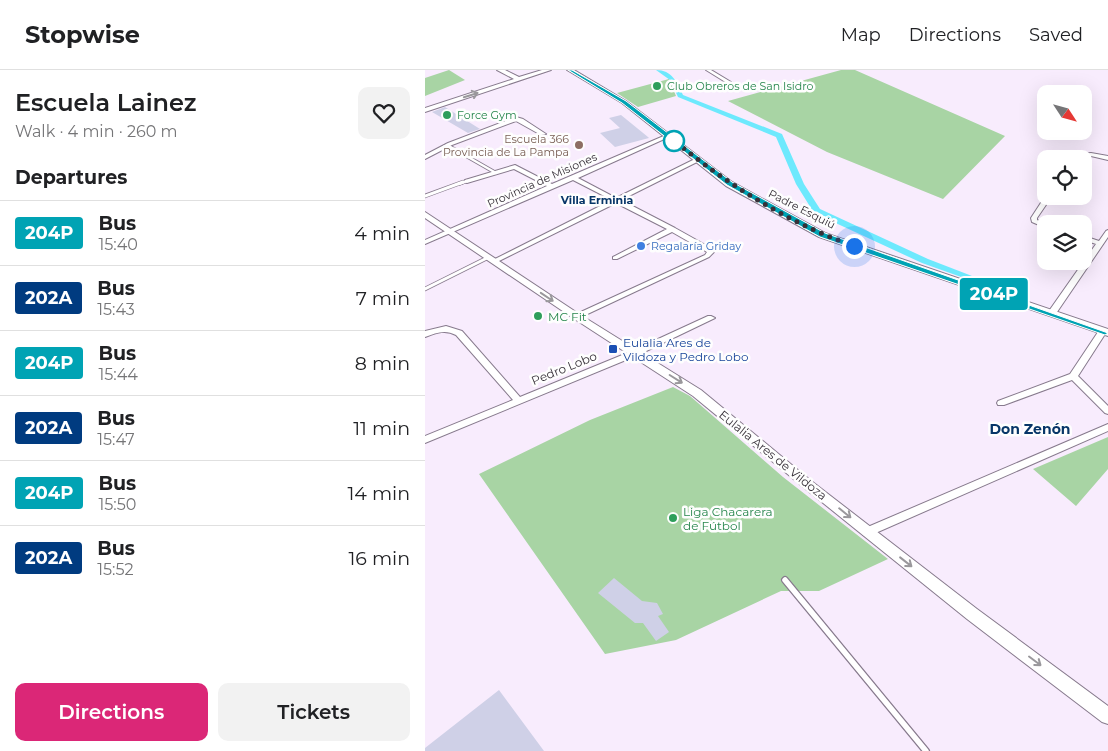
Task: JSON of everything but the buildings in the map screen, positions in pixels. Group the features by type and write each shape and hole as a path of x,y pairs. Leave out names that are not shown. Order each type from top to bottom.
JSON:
{"street":[{"path":"500,70 518,79"},
{"path":"425,110 548,70"},
{"name":"Padre Esquiú","path":"570,70 624,102 729,184 822,235 1105,332"},
{"path":"708,70 729,82"},
{"path":"425,157 447,145 516,119 521,120 543,134"},
{"name":"Provincia de Misiones","path":"425,242 668,136"},
{"path":"1092,157 1108,158"},
{"path":"492,259 697,160"},
{"path":"467,181 509,167 519,167 553,187"},
{"path":"574,178 707,248 711,252 707,256 576,316"},
{"path":"1037,222 1034,221 1034,218 1043,205"},
{"name":"Eulalia Ares de Vildoza","path":"425,214 576,316 697,393 867,532 1108,716"},
{"path":"615,258 673,230"},
{"path":"1052,313 1108,232"},
{"path":"1092,241 1099,243"},
{"name":"Pedro Lobo","path":"425,440 635,353 711,318"},
{"path":"425,334 439,329 451,328 459,333 518,400"},
{"path":"1001,403 1073,376 1105,332"},
{"path":"1073,376 1108,411"},
{"path":"867,532 1108,427"}],"lane":[{"path":"447,145 496,172"},
{"path":"425,196 467,181"},
{"path":"425,289 492,259"},
{"path":"785,580 926,751"}],"green space":[{"path":"449,70 465,80 425,96 425,78"},
{"path":"841,70 855,70 1005,136 943,199 827,152 728,101"},
{"name":"Club Obreros de San Isidro","path":"669,79 676,96 638,107 617,93"},
{"name":"Liga Chacarera de Fútbol","path":"673,387 690,396 783,477 888,559 819,591 781,591 676,640 605,654 479,474 590,420"},
{"path":"1108,437 1108,469 1076,506 1033,469"}],"waterway":[{"path":"659,70 673,79 680,96 779,136 800,184 817,211 925,261 967,276"}],"bus line":[{"name":"204P","path":"570,70 624,102 729,184 799,224 822,235 1108,333"}],"place":[{"name":"Club Obreros de San Isidro","path":"657,86"},
{"name":"Force Gym","path":"447,115"},
{"name":"Escuela 366 Provincia de La Pampa","path":"579,145"},
{"name":"Regalaría Griday","path":"641,246"},
{"name":"MC Fit","path":"538,316"},
{"name":"Eulalia Ares de Vildoza y Pedro Lobo","path":"613,349"},
{"name":"Liga Chacarera de Fútbol","path":"673,518"}],"district":[{"name":"Villa Erminia","path":"597,200"},
{"name":"Don Zenón","path":"1030,429"}],"route":[{"path":"674,141 672,139 729,184 799,224 822,235 854,246"}]}
